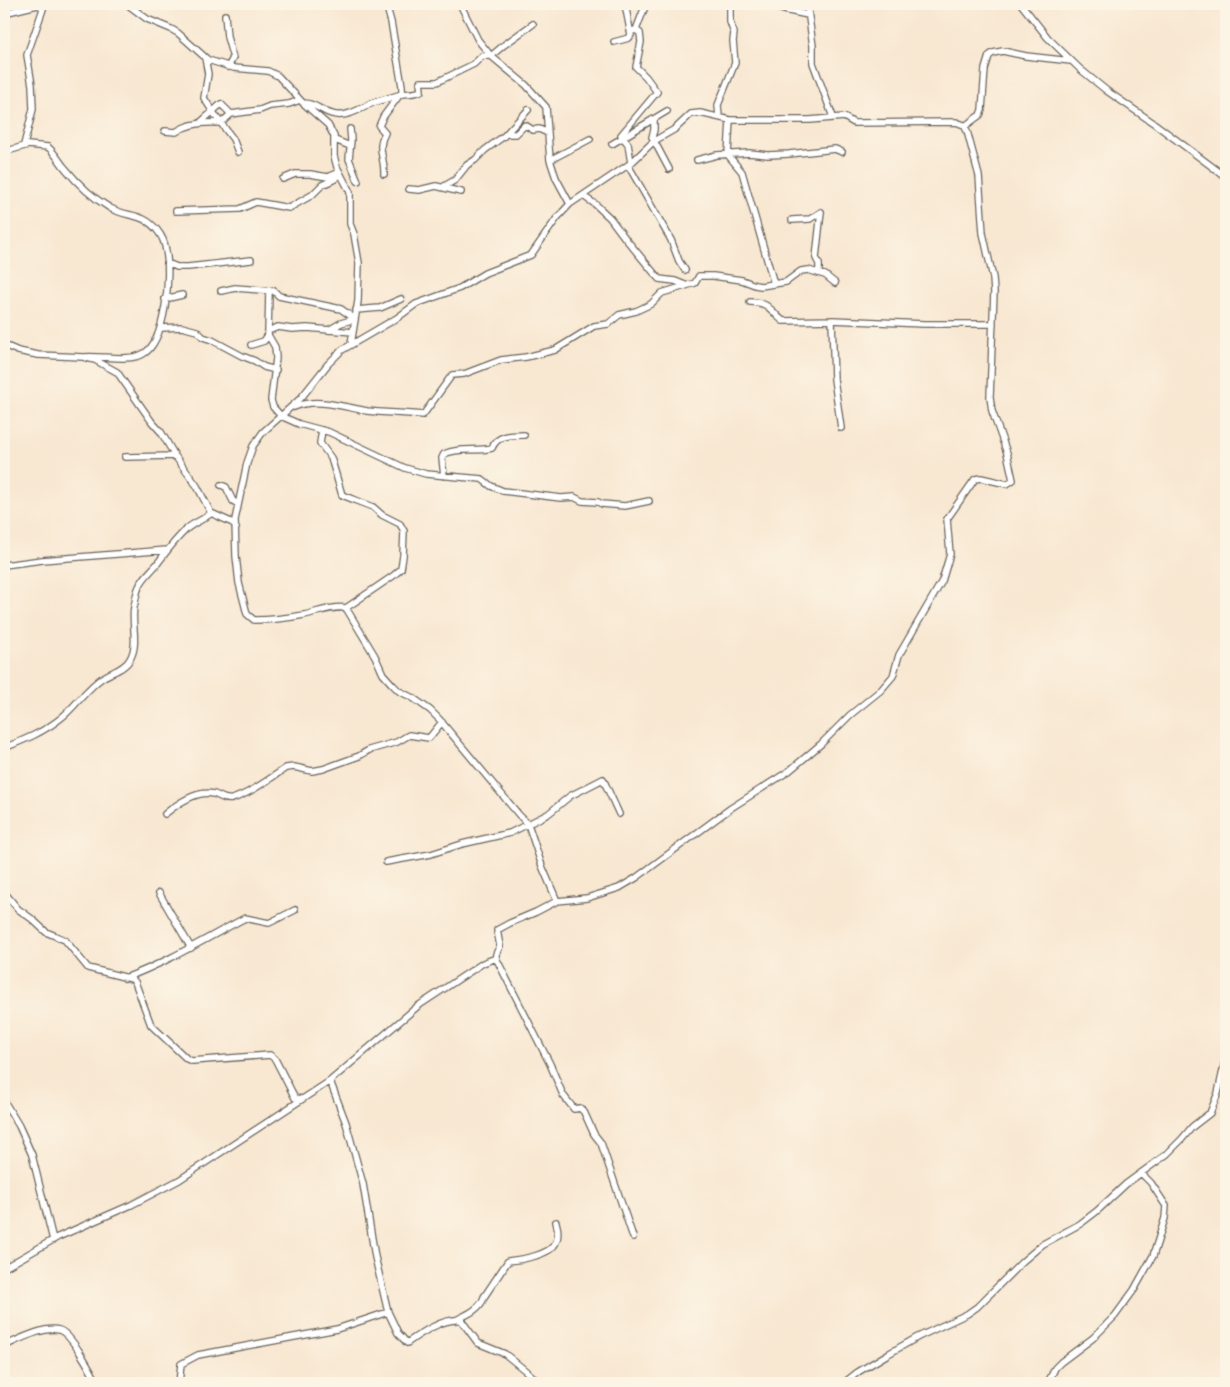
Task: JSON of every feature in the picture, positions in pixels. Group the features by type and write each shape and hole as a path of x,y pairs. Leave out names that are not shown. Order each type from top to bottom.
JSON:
{"street":[{"path":"127,4 146,19 178,33 205,58 228,67 268,71 278,76 323,120 334,136 334,156 350,192 350,224 360,263 351,344"},
{"path":"384,174 385,165 382,158 380,141 385,133 379,126 383,117 400,96 402,86 392,22 386,4"},
{"path":"460,4 478,40 491,56 526,85 546,107 550,160 556,178 570,204"},
{"path":"625,4 627,18 634,30 640,33 641,42 636,66 657,92 621,135 628,144 629,164 671,240 679,261 686,270"},
{"path":"614,42 629,38 646,4"},
{"path":"718,117 718,105 735,63 734,33 730,22 730,4"},
{"path":"765,4 808,15"},
{"path":"807,4 812,35 812,63 833,117"},
{"path":"1021,4 1041,31 1071,61 1107,92 1155,124 1226,177"},
{"path":"4,13 42,5 43,8 27,55 32,85 33,109 24,145"},
{"path":"226,15 227,37 233,58 228,67"},
{"path":"165,131 176,132 201,122 221,123 231,114 302,101 311,103 331,114 340,115 363,108 370,103 417,93 421,91 420,82 437,82 474,64 482,56 491,56 533,24"},
{"path":"965,126 980,115 982,110 985,69 989,56 993,52 1003,51 1026,56 1071,61"},
{"path":"205,58 208,74 204,98 233,139 238,152"},
{"path":"207,65 214,62"},
{"path":"201,122 221,104 231,114"},
{"path":"443,187 455,180 467,165 506,134 528,110"},
{"path":"612,144 667,111"},
{"path":"322,430 320,443 331,458 342,495 373,507 382,515 400,524 404,532 401,569 394,576 346,608 334,607 304,615 254,620 247,614 238,583 235,520 242,480 253,446 263,432 291,408 335,356 351,344 397,318 416,304 460,288 485,273 531,255 557,218 570,204 629,164 654,141 675,129 691,114 700,113 730,120 810,120 844,117 854,123 956,122 965,126 979,176 983,233 993,278 990,404 1007,453 1013,480 1007,484 981,478 975,479 950,513 946,522 950,554 948,566 938,588 899,655 893,676 887,684 850,715 821,744 789,771 731,808 620,888 587,898 557,901 498,930 500,946 496,958 550,1064 563,1095 574,1109 580,1108 584,1112 589,1126 601,1143 633,1237"},
{"path":"654,119 652,137 669,169"},
{"path":"730,120 728,155 742,172 774,284"},
{"path":"506,134 516,134 526,125 533,130 539,129 548,133"},
{"path":"350,129 349,159 358,181"},
{"path":"550,160 590,139"},
{"path":"335,140 350,146"},
{"path":"4,152 24,145 48,147 68,172 96,198 119,212 146,220 161,237 166,249 167,263 166,299 161,328 152,346 138,357 38,355 18,351 4,345"},
{"path":"697,160 717,155 749,153 768,155 796,154 826,149 835,149 842,152"},
{"path":"283,179 296,174 328,177 340,172"},
{"path":"176,211 240,209 256,202 289,208 312,195 322,185 335,179 340,172"},
{"path":"409,189 443,187 461,192"},
{"path":"583,196 610,218 659,279 675,281 685,285"},
{"path":"792,220 810,219 821,212 816,258 819,264 819,273"},
{"path":"167,263 177,267 188,267 251,260"},
{"path":"291,408 303,403 322,403 370,411 423,415 452,375 464,374 501,360 526,357 555,350 594,326 608,324 619,315 636,311 651,304 662,293 695,283 699,276 742,280 755,285 774,284 786,282 801,271 808,270 819,273 835,283"},
{"path":"221,291 235,288 274,291 278,296 341,309 355,319"},
{"path":"251,346 264,341 268,333 269,290"},
{"path":"166,299 182,295"},
{"path":"356,310 380,308 401,299"},
{"path":"750,302 760,302 768,305 783,322 832,320 924,324 993,324"},
{"path":"329,330 341,323 355,319"},
{"path":"832,320 834,379 841,428"},
{"path":"161,328 182,327 197,331 203,337 242,356 255,360 264,367 276,370"},
{"path":"268,333 278,327 353,332"},
{"path":"268,333 275,347 276,370 271,400 273,407 281,416 299,424 322,430 370,450 405,468 426,474 482,479 490,486 503,490 561,498 574,497 582,501 602,504 625,506 649,502"},
{"path":"83,357 95,360 111,368 122,378 197,486 211,513 233,523 236,528"},
{"path":"444,476 442,458 444,454 467,449 486,450 492,448 495,441 500,438 509,435 524,435"},
{"path":"125,457 175,456"},
{"path":"221,485 226,486 233,501 238,504"},
{"path":"4,748 54,724 94,684 121,668 130,660 133,646 134,607 139,587 167,550 187,529 197,522 204,520 211,513"},
{"path":"4,565 52,559 167,550"},
{"path":"346,608 388,679 399,691 430,710 442,722 528,824 542,866 557,901"},
{"path":"164,814 198,794 214,794 224,800 241,795 286,768 294,767 312,771 323,769 359,756 369,750 397,742 409,735 429,738 442,722"},
{"path":"386,862 431,854 462,844 510,833 548,814 570,796 603,779 619,814"},
{"path":"4,892 18,909 32,918 46,932 65,940 88,968 123,979 132,979 135,982 151,1025 184,1057 192,1061 270,1055 275,1059 295,1098 302,1099"},
{"path":"159,893 191,948"},
{"path":"123,979 191,948 245,918 269,923 295,910"},
{"path":"4,1268 53,1240 131,1205 179,1180 330,1081 418,1006 484,963 496,958"},
{"path":"844,1383 858,1372 918,1337 968,1314 1043,1244 1080,1224 1126,1184 1142,1174 1175,1146 1192,1127 1210,1113 1218,1093 1226,1057"},
{"path":"330,1081 346,1123 363,1184 375,1257 388,1312 398,1333 407,1343 438,1325 470,1314 483,1302 484,1297 508,1261 533,1257 552,1248 556,1242 558,1232 556,1222"},
{"path":"4,1100 32,1155 53,1240"},
{"path":"1048,1383 1055,1368 1061,1362 1092,1338 1115,1316 1134,1290 1153,1256 1165,1218 1166,1206 1151,1183 1142,1174"},
{"path":"179,1383 181,1364 198,1356 337,1329 388,1312"},
{"path":"454,1320 463,1321 478,1343 505,1354 538,1383"},
{"path":"4,1346 44,1331 62,1331 75,1346 97,1383"}]}
